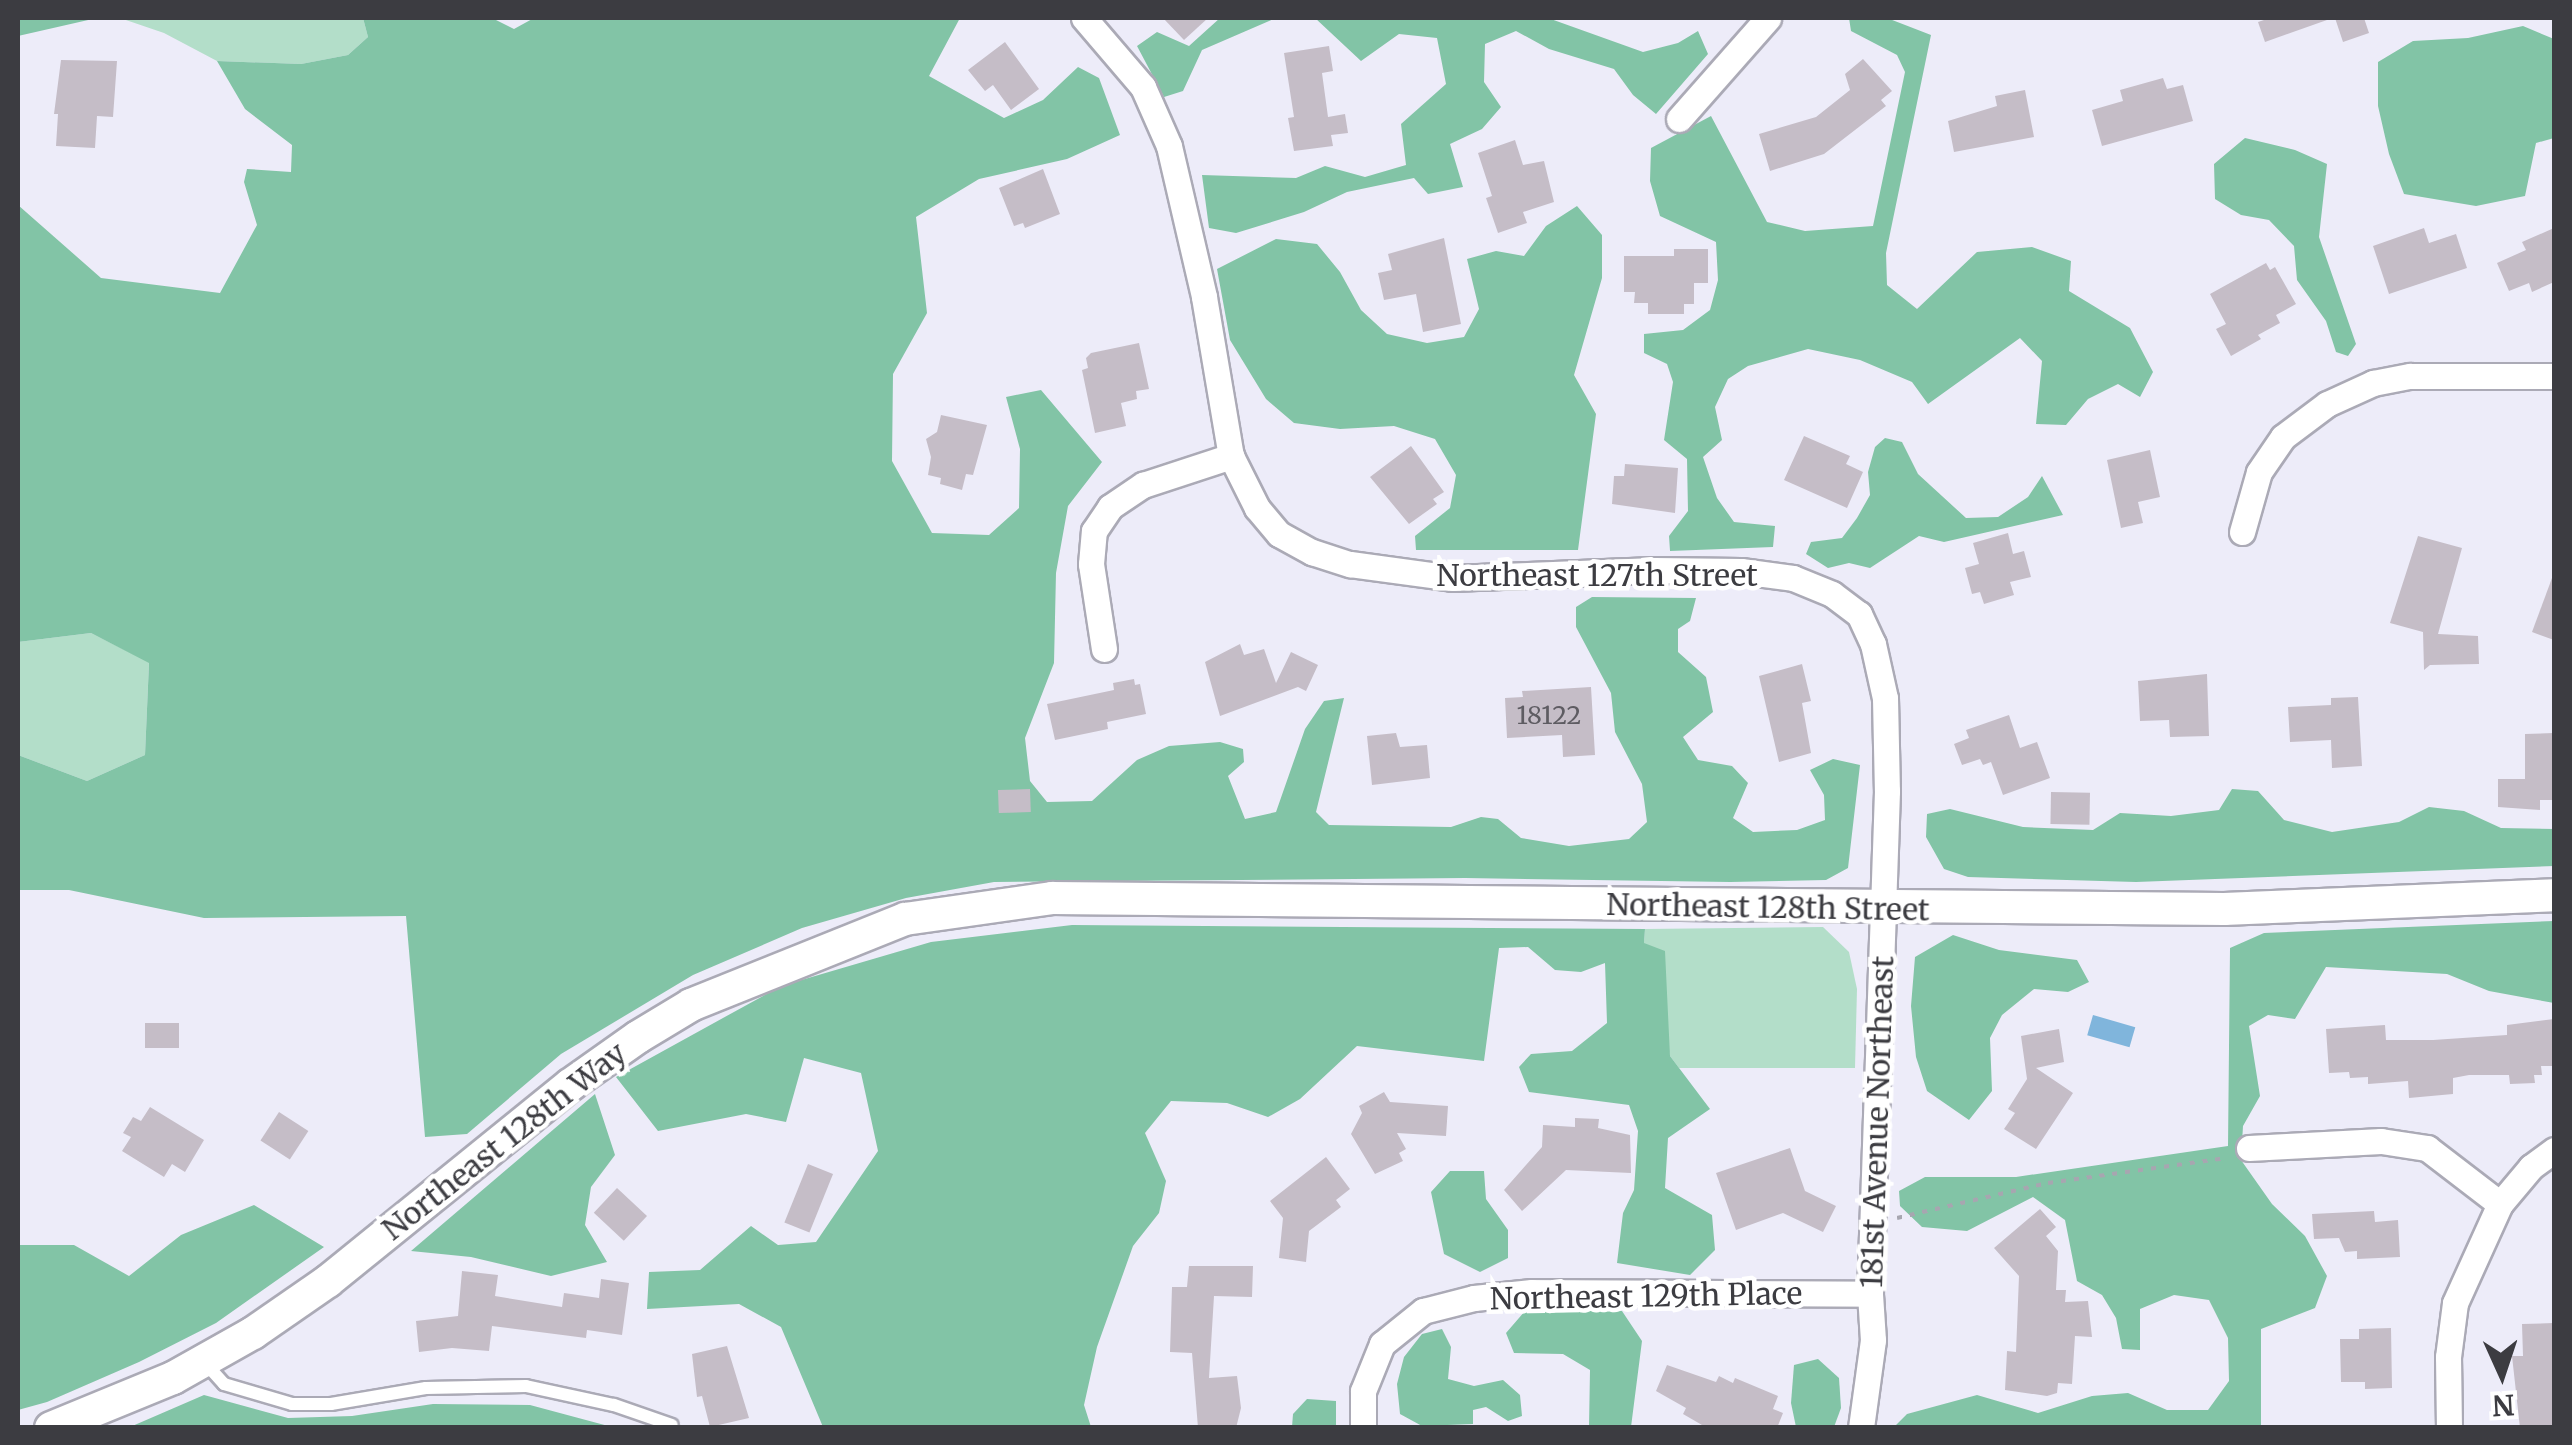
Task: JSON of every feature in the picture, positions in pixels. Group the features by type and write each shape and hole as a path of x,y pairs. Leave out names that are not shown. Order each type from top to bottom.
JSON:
{"street":[{"name":"Northeast 127th Street","path":"1084,18 1143,87 1169,146 1204,297 1231,456 1257,508 1279,534 1312,552 1350,564 1452,578 1742,571 1793,578 1832,594"},
{"path":"1679,120 1768,18"},
{"path":"2242,532 2259,472 2283,437 2328,404 2373,382 2410,376 2554,376"},
{"path":"1104,649 1091,564 1094,531 1110,507 1143,485 1231,456"},
{"name":"181st Avenue Northeast","path":"1832,594 1859,614 1873,644 1885,698 1884,909 1870,1294 1873,1340 1861,1428"},
{"name":"Northeast 128th Street","path":"982,906 1052,898 1884,909 2224,909 2554,894"},
{"name":"Northeast 128th Way","path":"52,1428 127,1399 204,1362 328,1281 592,1068 678,1013 905,919 982,906"},
{"path":"2249,1148 2381,1141 2428,1148 2500,1204"},
{"path":"2449,1428 2448,1357 2455,1303 2500,1204 2531,1167 2554,1150"},
{"name":"Northeast 129th Place","path":"1363,1428 1363,1391 1382,1344 1422,1311 1474,1298 1532,1292 1870,1294"}],"lane":[{"path":"204,1362 224,1384 292,1404 331,1404 426,1388 526,1386 614,1405 672,1425"}],"path":[{"path":"1873,1224 2048,1183 2217,1162 2249,1148"}],"green space":[{"path":"18,18 97,18 18,36"},
{"path":"120,18 363,18 368,37 348,55 301,64 217,61 164,33"},
{"path":"363,18 492,18 514,29 534,18 960,18 929,76 1004,118 1043,100 1078,67 1099,78 1120,135 1067,159 979,179 916,217 927,313 893,374 892,461 932,533 989,535 1019,508 1020,449 1006,397 1041,390 1102,462 1068,506 1056,573 1054,663 1025,738 1030,781 1047,802 1092,801 1137,760 1169,746 1220,742 1243,749 1244,762 1228,776 1245,819 1276,812 1305,729 1324,701 1344,698 1316,812 1329,825 1451,827 1481,817 1498,819 1521,838 1569,846 1629,839 1647,822 1642,784 1615,732 1611,693 1576,627 1576,607 1592,597 1696,598 1690,621 1678,629 1678,652 1706,677 1713,712 1683,737 1698,760 1732,766 1748,783 1733,818 1753,832 1797,830 1825,820 1824,795 1810,770 1833,759 1860,765 1848,868 1826,880 1730,882 1465,878 994,882 906,898 802,928 693,975 561,1054 467,1134 425,1137 406,916 204,918 69,890 18,890 18,755 87,781 145,755 149,663 91,633 18,642 18,205 101,278 220,293 257,225 244,182 247,169 291,172 292,145 245,109 217,61 301,64 348,55 368,37"},
{"path":"1220,18 1276,18 1202,50 1183,91 1164,97 1137,46 1157,32 1189,46"},
{"path":"1315,18 1548,18 1643,52 1678,43 1698,31 1708,54 1656,114 1633,95 1614,69 1549,49 1516,31 1485,44 1484,82 1501,107 1482,129 1450,144 1463,187 1428,194 1414,178 1347,192 1304,212 1236,233 1209,228 1202,175 1296,178 1325,166 1365,177 1406,165 1401,124 1446,84 1437,38 1399,34 1361,61"},
{"path":"1849,18 1887,18 1931,35 1886,253 1887,285 1917,309 1977,252 2032,247 2071,261 2069,291 2130,328 2153,372 2140,397 2118,384 2088,399 2066,425 2036,424 2042,361 2020,338 1928,404 1912,382 1860,360 1808,349 1748,366 1728,379 1715,407 1722,440 1703,457 1717,498 1734,522 1775,526 1773,547 1670,551 1669,536 1688,511 1687,459 1664,440 1673,382 1667,364 1644,353 1644,334 1683,330 1710,310 1718,280 1716,242 1660,216 1650,181 1651,148 1711,116 1767,222 1805,231 1873,226 1905,72 1897,55 1851,31"},
{"path":"2523,26 2554,39 2554,138 2536,143 2525,196 2476,206 2404,194 2389,154 2378,106 2378,62 2413,41 2468,38"},
{"path":"2245,138 2295,150 2327,164 2319,237 2356,344 2348,356 2336,352 2326,321 2297,280 2294,246 2269,220 2241,215 2215,199 2214,164"},
{"path":"1577,206 1602,235 1602,278 1574,375 1596,414 1578,550 1416,550 1415,536 1450,508 1456,475 1435,439 1394,426 1340,429 1294,423 1266,399 1230,340 1217,269 1276,239 1317,244 1340,272 1361,310 1387,334 1427,343 1464,337 1479,309 1467,259 1496,251 1524,256 1546,226"},
{"path":"1885,438 1902,442 1918,474 1966,518 1998,517 2028,497 2042,476 2063,515 1944,542 1919,536 1870,568 1849,563 1828,568 1806,554 1811,542 1842,538 1857,518 1870,495 1868,472 1875,447"},
{"path":"91,633 149,662 145,755 87,781 18,755 18,642"},
{"path":"2232,789 2258,791 2284,820 2332,832 2399,822 2429,807 2464,811 2501,828 2554,829 2554,866 2136,882 1968,877 1944,869 1926,837 1927,814 1950,809 2023,827 2093,830 2120,813 2171,816 2219,810"},
{"path":"2554,921 2554,1003 2489,991 2447,974 2326,967 2295,1019 2268,1015 2249,1026 2260,1096 2243,1126 2241,1160 2272,1204 2305,1236 2327,1276 2315,1308 2261,1329 2261,1427 1893,1428 1907,1414 1977,1395 2038,1413 2092,1396 2128,1393 2167,1410 2208,1410 2229,1381 2228,1338 2209,1300 2174,1295 2140,1309 2140,1350 2122,1349 2116,1318 2102,1295 2077,1281 2065,1220 2033,1197 1967,1231 1922,1227 1900,1206 1899,1191 1925,1177 2016,1177 2228,1146 2230,948 2264,933"},
{"path":"1072,925 1645,929 1644,943 1665,951 1670,1056 1710,1109 1668,1138 1665,1188 1712,1215 1715,1250 1690,1275 1617,1263 1623,1213 1634,1190 1638,1131 1629,1105 1529,1092 1519,1067 1531,1054 1572,1051 1607,1023 1605,963 1581,972 1555,970 1528,947 1499,948 1484,1061 1357,1046 1300,1099 1268,1117 1227,1103 1171,1101 1145,1133 1166,1181 1159,1213 1133,1246 1097,1347 1084,1405 1091,1427 823,1427 781,1327 739,1304 647,1309 649,1272 700,1270 751,1226 778,1245 816,1242 878,1151 861,1073 804,1058 786,1122 746,1114 658,1131 616,1077 781,986 931,942"},
{"path":"1823,927 1849,952 1857,989 1855,1068 1679,1068 1670,1056 1644,943 1645,929"},
{"path":"1953,935 1999,950 2077,960 2089,982 2068,992 2034,989 2002,1015 1990,1038 1992,1091 1969,1120 1927,1091 1916,1057 1911,1006 1915,957"},
{"path":"595,1094 615,1155 591,1187 585,1225 607,1262 551,1276 471,1257 411,1251"},
{"path":"1450,1171 1484,1171 1486,1199 1508,1230 1508,1258 1480,1272 1444,1254 1431,1192"},
{"path":"254,1205 324,1247 216,1323 139,1362 47,1402 18,1410 18,1245 74,1245 129,1276 181,1235"},
{"path":"1525,1311 1622,1311 1642,1341 1631,1427 1589,1427 1590,1370 1563,1354 1514,1353 1506,1333"},
{"path":"1442,1329 1451,1347 1448,1379 1474,1386 1503,1380 1520,1395 1522,1416 1508,1421 1486,1407 1473,1410 1473,1424 1422,1426 1400,1414 1397,1384 1404,1357 1422,1334"},
{"path":"1818,1359 1839,1378 1841,1408 1834,1427 1796,1427 1791,1403 1794,1365"},
{"path":"204,1395 288,1418 352,1416 433,1404 530,1405 612,1427 130,1427"},
{"path":"1307,1399 1336,1401 1336,1427 1292,1427 1293,1414"}],"water":[{"path":"2093,1015 2135,1027 2130,1047 2087,1035"}],"building":[{"path":"1163,18 1208,18 1184,40"},
{"path":"2270,18 2327,20 2265,42 2258,22"},
{"path":"2335,18 2364,18 2369,33 2343,42"},
{"path":"1005,42 1039,89 1011,110 993,85 985,91 968,70"},
{"path":"1329,46 1333,71 1322,73 1328,117 1345,114 1348,133 1331,135 1333,146 1294,151 1288,118 1294,117 1284,53"},
{"path":"1863,59 1892,91 1881,100 1886,106 1824,154 1770,171 1759,134 1816,117 1850,90 1845,74"},
{"path":"61,60 117,61 113,117 97,116 95,148 56,146 58,114 54,114"},
{"path":"2163,78 2167,89 2183,85 2193,121 2102,146 2092,110 2123,101 2120,90"},
{"path":"2025,90 2034,137 1954,152 1948,121 1997,106 1995,96"},
{"path":"1515,140 1523,165 1544,161 1554,202 1523,212 1527,223 1498,233 1486,198 1492,196 1478,153"},
{"path":"1043,169 1060,214 1025,228 1023,223 1014,226 999,188"},
{"path":"2424,228 2429,243 2456,234 2467,268 2389,294 2373,246"},
{"path":"2554,228 2554,282 2532,292 2529,283 2509,291 2497,263 2526,250 2522,242"},
{"path":"1444,238 1461,324 1423,332 1416,294 1384,300 1378,273 1392,270 1388,254"},
{"path":"1674,249 1708,249 1708,283 1694,283 1694,304 1684,304 1684,314 1648,314 1648,303 1634,303 1635,292 1624,292 1624,256 1674,256"},
{"path":"2266,263 2270,270 2275,267 2296,304 2276,315 2280,323 2258,335 2261,339 2231,356 2216,329 2226,324 2210,294"},
{"path":"1139,343 1149,389 1136,391 1137,399 1121,403 1126,426 1095,433 1082,370 1088,368 1086,358 1091,353"},
{"path":"941,415 987,425 973,475 966,474 962,490 940,484 941,478 928,475 931,457 926,439 937,432"},
{"path":"1804,436 1850,456 1846,464 1863,472 1847,508 1784,480"},
{"path":"1411,446 1444,492 1433,499 1437,504 1409,524 1370,477"},
{"path":"2150,450 2160,497 2138,502 2143,523 2121,528 2107,460"},
{"path":"1625,464 1678,468 1675,513 1612,504 1614,476 1624,476"},
{"path":"2008,533 2013,554 2024,551 2031,577 2010,582 2014,595 1984,604 1980,592 1972,594 1965,568 1979,564 1973,543"},
{"path":"2418,536 2462,548 2438,634 2478,636 2479,664 2430,665 2424,670 2423,632 2390,623"},
{"path":"2554,578 2554,640 2532,632"},
{"path":"1240,644 1244,655 1264,649 1276,683 1291,652 1318,665 1306,691 1298,687 1220,716 1205,662"},
{"path":"1802,664 1811,701 1802,703 1811,753 1779,762 1759,676"},
{"path":"2207,674 2209,736 2170,737 2169,720 2140,721 2138,681"},
{"path":"1134,679 1135,685 1140,684 1146,714 1107,722 1108,729 1055,740 1047,704 1114,690 1113,683"},
{"path":"1591,687 1595,755 1563,757 1562,735 1507,738 1505,698 1523,697 1522,691"},
{"path":"2358,697 2362,766 2332,768 2331,740 2290,742 2288,707 2331,705 2331,698"},
{"path":"2009,715 2020,748 2037,742 2050,778 2003,795 1991,762 1983,765 1980,759 1962,765 1954,744 1969,738 1966,730"},
{"path":"1396,733 1400,747 1427,745 1430,778 1372,785 1367,736"},
{"path":"2554,733 2554,800 2540,800 2540,810 2498,807 2498,779 2525,779 2525,734"},
{"path":"1030,789 1031,812 999,813 998,790"},
{"path":"2051,792 2090,793 2089,825 2050,824"},
{"path":"2554,1019 2554,1066 2541,1066 2542,1075 2534,1075 2535,1083 2510,1084 2509,1075 2469,1075 2453,1078 2453,1094 2409,1098 2408,1081 2368,1084 2368,1077 2350,1078 2349,1072 2329,1073 2326,1029 2385,1025 2386,1040 2433,1040 2507,1035 2507,1025"},
{"path":"145,1023 179,1023 179,1048 145,1048"},
{"path":"2059,1029 2064,1062 2036,1068 2073,1093 2036,1149 2004,1129 2015,1113 2008,1109 2027,1079 2021,1036"},
{"path":"1384,1092 1390,1102 1448,1106 1446,1136 1397,1133 1406,1149 1399,1153 1403,1161 1375,1174 1351,1134 1362,1113 1359,1106"},
{"path":"150,1107 204,1140 185,1172 172,1164 164,1177 122,1151 131,1137 123,1133 133,1117 141,1121"},
{"path":"279,1112 308,1131 290,1160 260,1141"},
{"path":"1575,1118 1599,1119 1598,1128 1630,1135 1631,1173 1566,1170 1522,1211 1504,1190 1542,1147 1543,1125 1575,1127"},
{"path":"1790,1148 1805,1191 1836,1206 1823,1232 1783,1213 1736,1230 1716,1173"},
{"path":"1326,1157 1350,1189 1336,1200 1341,1207 1309,1231 1306,1262 1279,1258 1283,1218 1270,1201"},
{"path":"808,1164 833,1174 809,1233 784,1222"},
{"path":"617,1188 647,1216 624,1241 594,1213"},
{"path":"2040,1209 2056,1227 2046,1236 2058,1251 2056,1290 2066,1290 2065,1302 2088,1301 2092,1337 2075,1336 2072,1384 2058,1383 2057,1393 2047,1396 2005,1390 2007,1351 2016,1352 2019,1276 1994,1248"},
{"path":"2374,1211 2375,1222 2398,1220 2400,1257 2357,1259 2357,1251 2345,1252 2339,1238 2314,1239 2312,1214"},
{"path":"1189,1266 1253,1266 1252,1297 1214,1296 1209,1378 1237,1376 1241,1408 1236,1428 1198,1428 1192,1353 1170,1352 1172,1287 1187,1287"},
{"path":"462,1271 498,1275 495,1296 562,1307 564,1293 599,1298 601,1279 629,1283 622,1335 587,1330 586,1338 492,1326 489,1351 452,1348 419,1352 416,1321 458,1316"},
{"path":"2554,1323 2554,1428 2520,1428 2512,1356 2523,1356 2522,1324"},
{"path":"2391,1328 2392,1388 2365,1389 2365,1382 2341,1382 2340,1339 2359,1339 2359,1329"},
{"path":"727,1346 749,1418 710,1427 702,1396 697,1397 692,1354"},
{"path":"1667,1365 1716,1382 1719,1376 1733,1383 1735,1378 1778,1396 1773,1409 1783,1413 1777,1428 1702,1425 1683,1414 1686,1408 1656,1391"}]}
